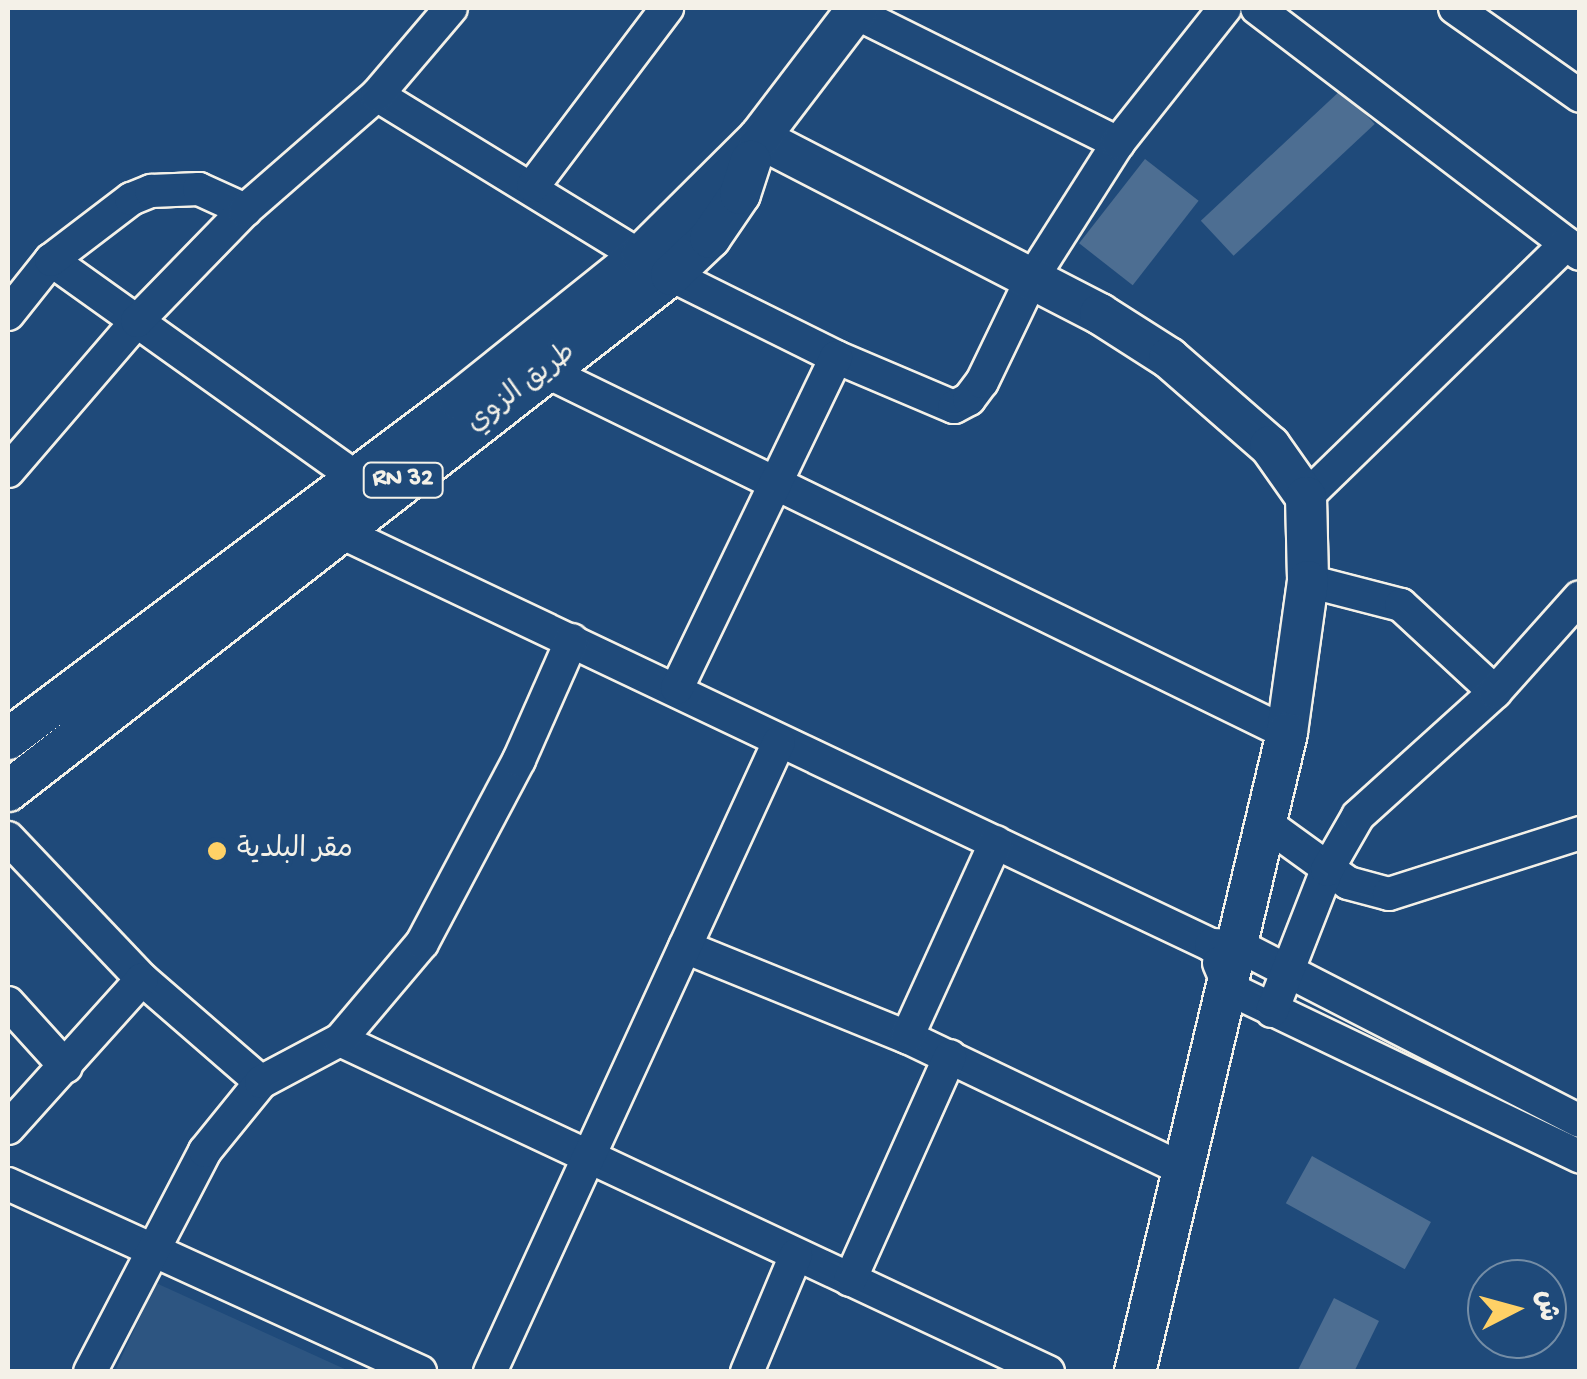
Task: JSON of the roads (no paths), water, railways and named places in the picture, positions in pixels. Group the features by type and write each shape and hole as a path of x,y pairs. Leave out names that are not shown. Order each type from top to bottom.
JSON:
{"main road":[{"name":"طريق الزوي","path":"10,786 322,523 656,264 710,238 740,194 758,138 856,10"},
{"path":"758,138 1030,280 1169,358 1270,446 1306,497 1308,582 1286,733 1268,825 1225,946 1230,988 1135,1372"},
{"name":"طريق الزوي","path":"8,739 322,523"}],"street":[{"path":"8,472 137,321 245,210 377,95 451,8"},
{"path":"532,186 667,8"},
{"path":"377,95 656,264 836,357 944,406 962,404 982,382 1030,280 1118,142 1225,8"},
{"path":"1257,8 1573,249 1306,497"},
{"path":"1455,8 1580,96"},
{"path":"856,10 1118,142"},
{"path":"8,314 51,260 152,191 199,189 245,210"},
{"path":"51,260 369,487"},
{"path":"677,688 836,357"},
{"path":"530,363 780,480 1286,733"},
{"path":"322,523 677,688 779,742 1290,973 1580,1121"},
{"path":"1308,582 1401,605 1495,692"},
{"path":"1272,1011 1328,870 1358,816 1495,692 1580,597"},
{"path":"90,1372 205,1151 261,1082 340,1040 422,943 519,760 572,640"},
{"path":"490,1372 779,742"},
{"path":"1268,825 1328,870 1366,891 1389,894 1580,832"},
{"path":"8,838 142,979 261,1082"},
{"path":"908,1036 996,842"},
{"path":"685,948 908,1036 1183,1169"},
{"path":"8,1128 142,979"},
{"path":"1230,988 1580,1156"},
{"path":"8,1003 66,1067"},
{"path":"340,1040 587,1160 1048,1372"},
{"path":"1434,1086 1451,1053"},
{"path":"850,1280 950,1056"},
{"path":"12,1193 420,1372"},
{"path":"747,1372 796,1255"}],"place":[{"name":"مقر البلدية","path":"217,851"}]}
